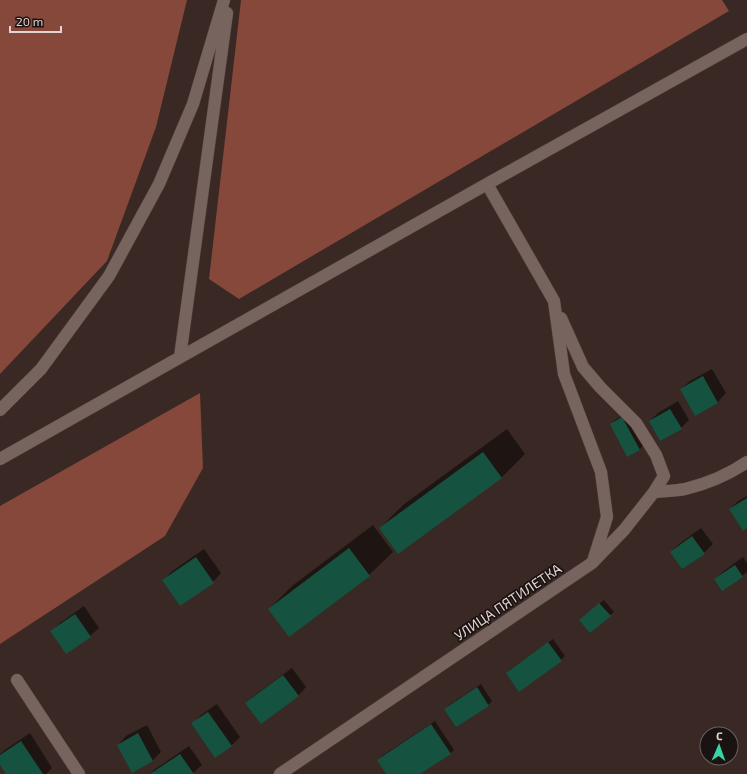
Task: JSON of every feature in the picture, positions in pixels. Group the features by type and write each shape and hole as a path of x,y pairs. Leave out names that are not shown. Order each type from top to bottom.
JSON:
{"street":[{"path":"0,410 41,369 109,276 159,184 193,104 224,0"},
{"path":"180,357 228,0"},
{"path":"0,458 747,39"},
{"path":"488,184 554,301 564,374 601,472 607,517 592,563"},
{"name":"УЛИЦА ПЯТИЛЕТКА","path":"280,774 592,563 624,530 654,492 664,476 656,455 636,422 600,387 583,367 555,306"},
{"path":"654,492 683,489 705,483 736,470 747,462"},
{"path":"17,680 79,774"}],"shaded area":[{"path":"0,0 187,0 156,127 107,261 0,374"},
{"path":"241,0 722,0 729,11 239,299 209,279"},
{"path":"200,393 203,468 165,536 0,644 0,506"}],"building":[{"path":"703,376 718,403 695,416 680,389"},
{"path":"670,409 682,429 660,441 649,421"},
{"path":"622,417 640,450 627,457 610,424"},
{"path":"483,452 502,478 398,554 379,528"},
{"path":"747,498 747,528 743,531 729,509"},
{"path":"692,536 705,554 682,569 670,552"},
{"path":"349,548 370,576 289,637 268,609"},
{"path":"196,557 214,583 180,606 162,580"},
{"path":"735,565 743,577 722,591 714,579"},
{"path":"599,603 611,616 590,633 579,620"},
{"path":"75,614 91,637 66,654 50,631"},
{"path":"548,642 562,661 519,692 506,673"},
{"path":"283,675 299,696 261,724 245,703"},
{"path":"477,687 489,706 456,727 444,709"},
{"path":"208,712 232,746 215,758 191,723"},
{"path":"431,724 451,754 420,774 386,774 377,760"},
{"path":"138,733 153,761 132,773 117,745"},
{"path":"21,741 43,774 6,774 0,765 0,755"},
{"path":"180,754 194,774 150,774"}]}
